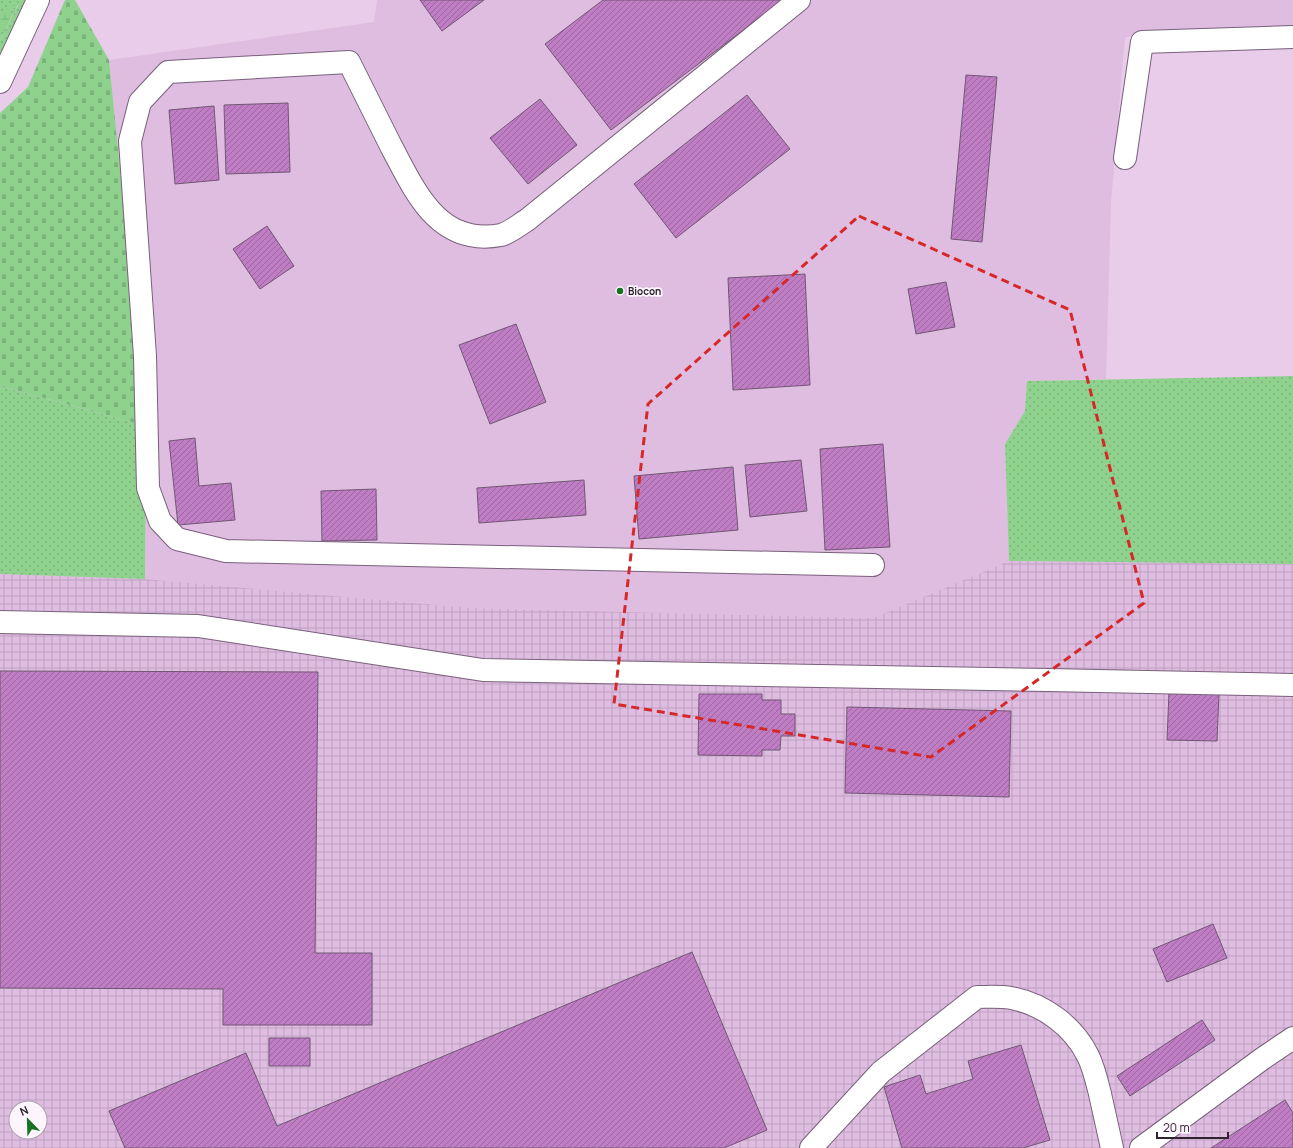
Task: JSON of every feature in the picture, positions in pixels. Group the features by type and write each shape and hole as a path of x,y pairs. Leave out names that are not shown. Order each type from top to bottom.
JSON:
{"street":[{"path":"0,82 38,0"},
{"path":"799,0 527,220 502,235 476,237 454,230 435,216 414,191 349,62 168,72 140,102 130,141 145,356 148,488 160,521 177,538 226,551 873,565"},
{"path":"1125,158 1142,42 1293,37"},
{"path":"0,622 198,626 483,670 1293,685"},
{"path":"811,1148 881,1072 977,997 994,996 1011,998 1028,1003 1043,1010 1058,1019 1077,1038 1088,1057 1094,1072 1112,1148"},
{"path":"1141,1148 1293,1038"}],"highlighted area":[{"path":"859,216 1070,310 1144,603 931,757 614,704 648,404"}],"shaded area":[{"name":"Biocon","path":"377,0 1293,0 1293,28 1125,37 1111,203 1106,379 1027,381 1025,411 1005,444 1009,561 874,618 472,608 145,579 146,426 109,60 374,22"},
{"path":"1009,561 1293,564 1293,1148 0,1148 0,574 145,579 472,608 873,618"}],"green space":[{"path":"0,0 28,0 0,64 0,41 18,5 0,12"},
{"path":"65,0 75,0 109,60 146,426 0,386 0,113 28,87"},
{"path":"18,4 0,41 0,12"},
{"path":"1293,376 1293,564 1009,561 1005,444 1025,411 1027,381"},
{"path":"0,386 146,426 145,579 0,574"}],"building":[{"path":"420,0 484,0 442,31"},
{"path":"603,0 783,0 611,130 545,44"},
{"path":"966,75 997,77 982,242 951,239"},
{"path":"747,95 790,149 676,238 634,184"},
{"path":"540,99 577,145 528,184 490,138"},
{"path":"288,103 290,172 226,174 224,105"},
{"path":"214,106 219,180 175,184 169,110"},
{"path":"267,226 294,266 260,289 233,249"},
{"path":"805,274 810,385 733,390 728,278"},
{"path":"946,282 955,327 916,334 908,289"},
{"path":"516,324 546,402 490,424 459,345"},
{"path":"195,438 199,486 231,483 235,520 178,525 169,441"},
{"path":"883,444 890,547 825,550 820,449"},
{"path":"801,460 807,511 750,517 745,465"},
{"path":"733,467 738,530 639,539 634,476"},
{"path":"584,480 586,515 479,523 477,488"},
{"path":"376,489 377,540 322,541 321,491"},
{"path":"0,671 318,672 315,953 372,953 372,1025 223,1025 223,989 0,988"},
{"path":"1169,692 1219,693 1217,741 1167,740"},
{"path":"699,694 762,694 762,700 781,700 781,714 795,714 795,736 781,736 780,750 762,750 762,756 698,755"},
{"path":"847,707 1011,711 1009,797 845,793"},
{"path":"1213,924 1227,958 1167,982 1153,949"},
{"path":"692,952 767,1130 724,1148 125,1148 109,1111 246,1053 277,1126"},
{"path":"1202,1020 1215,1040 1130,1096 1117,1076"},
{"path":"269,1038 310,1038 310,1066 269,1066"},
{"path":"1021,1045 1050,1140 1023,1148 902,1148 884,1087 920,1075 926,1094 973,1079 968,1061"},
{"path":"1285,1100 1293,1113 1293,1148 1211,1148"}],"place":[{"name":"Biocon","path":"620,291"}]}
